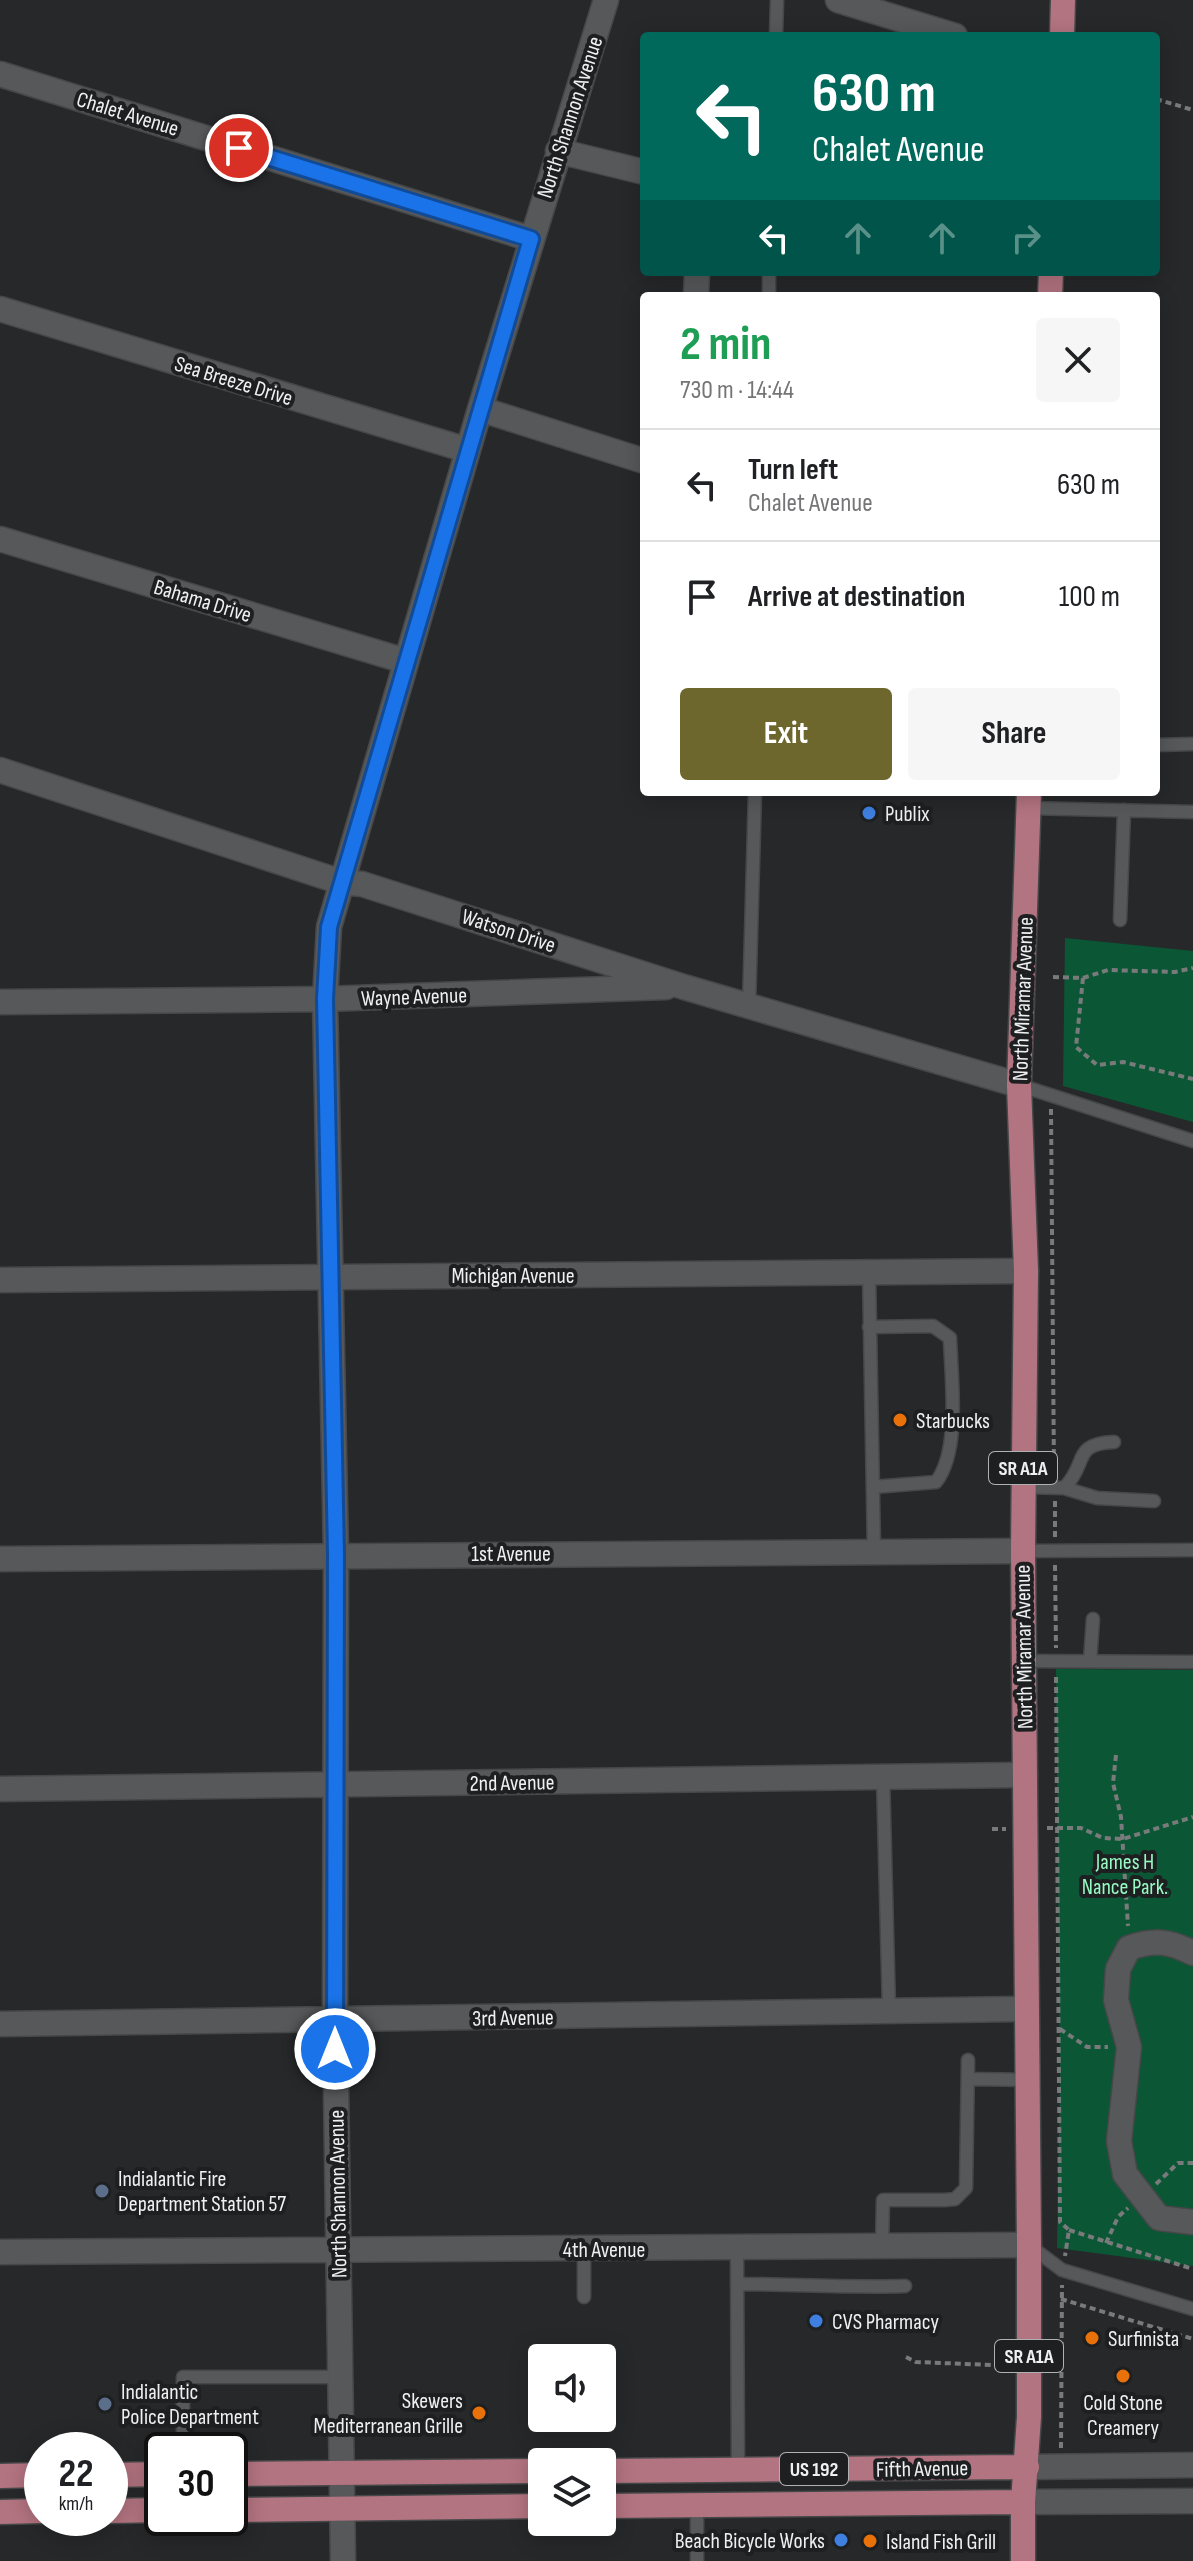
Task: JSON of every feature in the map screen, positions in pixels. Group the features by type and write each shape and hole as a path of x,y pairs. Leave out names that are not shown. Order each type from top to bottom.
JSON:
{"main road":[{"path":"1062,32 1063,0"},
{"name":"North Miramar Avenue","path":"1023,2502 1027,2467 1029,2245 1023,1551 1026,1271 1019,1085 1029,800"},
{"name":"Fifth Avenue","path":"616,2471 1027,2467"},
{"path":"248,2474 528,2471"},
{"path":"0,2476 24,2475"},
{"name":"Fifth Avenue","path":"616,2506 1023,2502"},
{"name":"SR A1A","path":"1023,2502 1023,2561"},
{"path":"248,2510 528,2506"},
{"path":"0,2512 24,2511"}],"street":[{"name":"North Shannon Avenue","path":"343,2561 335,2020 336,1554 325,999 329,927 467,450 606,0"},
{"path":"838,0 942,32"},
{"name":"Chalet Avenue","path":"0,74 531,239"},
{"path":"558,151 640,171"},
{"name":"Sea Breeze Drive","path":"0,309 467,450"},
{"path":"480,409 640,460"},
{"name":"Bahama Drive","path":"0,539 405,661"},
{"name":"Watson Drive","path":"0,770 341,882 362,884 684,987 1019,1085"},
{"name":"Wayne Avenue","path":"0,1002 325,999 684,987"},
{"name":"Michigan Avenue","path":"0,1280 1026,1271"},
{"name":"1st Avenue","path":"0,1559 1023,1551"},
{"name":"2nd Avenue","path":"0,1789 1025,1775"},
{"path":"1193,1953 1173,1943 1152,1940 1129,1948 1118,1969 1116,2000 1129,2047 1119,2141 1125,2174 1159,2218 1193,2222"},
{"name":"3rd Avenue","path":"0,2024 1026,2009"},
{"name":"4th Avenue","path":"0,2252 1029,2245"},
{"name":"Fifth Avenue","path":"1027,2467 1193,2465"},
{"name":"Fifth Avenue","path":"1023,2502 1193,2501"}],"lane":[{"path":"776,32 777,0"},
{"path":"1160,745 1193,744"},
{"path":"749,1006 755,796"},
{"path":"1029,800 1124,810 1193,812"},
{"path":"1120,920 1124,810"},
{"path":"1019,1085 1193,1141"},
{"path":"869,1272 874,1551"},
{"path":"869,1327 933,1326 950,1338 952,1422 944,1472 936,1482 873,1487"},
{"path":"1059,1488 1074,1478 1085,1449 1092,1443 1114,1442"},
{"path":"1023,1487 1059,1488 1097,1498 1154,1501"},
{"path":"1023,1551 1193,1550"},
{"path":"1090,1661 1093,1619"},
{"path":"1024,1661 1193,1662"},
{"path":"883,1777 889,2009"},
{"path":"882,2248 883,2200 955,2199 966,2188 968,2060"},
{"path":"968,2079 1027,2080"},
{"path":"1029,2245 1062,2270 1193,2309"},
{"path":"737,2248 738,2470"},
{"path":"584,2249 584,2297"},
{"path":"737,2284 820,2284 838,2288 905,2286"},
{"path":"183,2432 183,2377 340,2377"},
{"path":"697,2505 697,2561"}],"path":[{"path":"1160,100 1193,110"},
{"path":"1053,977 1083,978 1108,970 1175,972 1193,968"},
{"path":"1083,978 1076,1047 1086,1057 1097,1065 1123,1062 1193,1079"},
{"path":"1051,1095 1059,1488 1055,1550 1060,2222 1069,2230 1193,2269"},
{"path":"1116,1755 1113,1783 1123,1839 1129,1948"},
{"path":"992,1829 1081,1828 1103,1838 1123,1839 1193,1817"},
{"path":"1060,2029 1087,2047 1129,2047"},
{"path":"1061,2466 1061,2299 1069,2230"},
{"path":"1061,2299 1193,2339"},
{"path":"906,2357 916,2362 992,2365"}],"green space":[{"path":"1065,938 1193,951 1193,1122 1063,1086"},
{"name":"James H Nance Park.","path":"1056,1669 1193,1670 1193,2266 1057,2248 1060,2077"}],"place":[{"name":"Publix","path":"869,813"},
{"name":"Starbucks","path":"900,1420"},
{"name":"Indialantic Fire Department Station 57","path":"102,2191"},
{"name":"CVS Pharmacy","path":"816,2321"},
{"name":"Surfinista","path":"1092,2338"},
{"name":"Cold Stone Creamery","path":"1123,2376"},
{"name":"Indialantic Police Department","path":"105,2404"},
{"name":"Skewers Mediterranean Grille","path":"479,2413"},
{"name":"Beach Bicycle Works","path":"841,2540"},
{"name":"Island Fish Grill","path":"870,2541"}],"route":[{"path":"239,148 531,239 329,927 325,999 336,1554 335,2049"}]}
